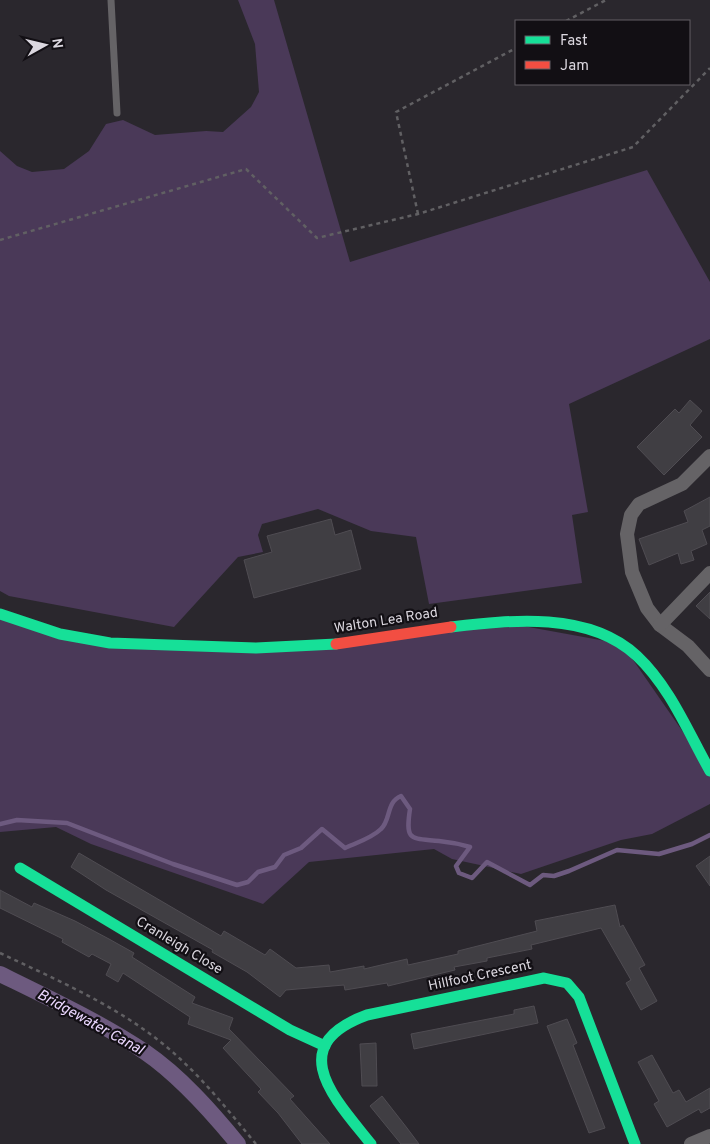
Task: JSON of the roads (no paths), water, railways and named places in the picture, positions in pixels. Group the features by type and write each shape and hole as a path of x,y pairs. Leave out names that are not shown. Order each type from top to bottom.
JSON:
{"street":[{"path":"710,456 682,484 639,504 628,524 628,550 638,590 647,608 660,625 688,646 710,670"},
{"path":"660,625 710,573"},
{"name":"Walton Lea Road","path":"0,614 61,635 132,645 266,648 336,644 452,626 501,622 557,622 596,631 622,644 641,660 664,690 709,766"},
{"name":"Cranleigh Close","path":"20,868 290,1030 326,1046"},
{"name":"Hillfoot Crescent","path":"326,1046 341,1026 357,1018 536,979 552,978 560,980 567,984 579,997 635,1144"},
{"path":"326,1046 322,1063 324,1080 333,1095 371,1144"},
{"path":"691,1144 710,1136"}],"lane":[{"path":"111,0 117,113"}],"waterway":[{"path":"0,824 17,820 67,823 173,864 237,885 248,882 258,872 275,867 284,855 301,848 322,829 345,848 369,838 381,829 393,802 401,796 410,809 408,828 412,836 470,847 456,866 459,873 472,878 487,862 530,885 543,875 554,876 569,871 617,850 659,854 692,844 710,835"},
{"name":"Bridgewater Canal","path":"0,974 92,1020 158,1061 195,1095 238,1144"}]}
